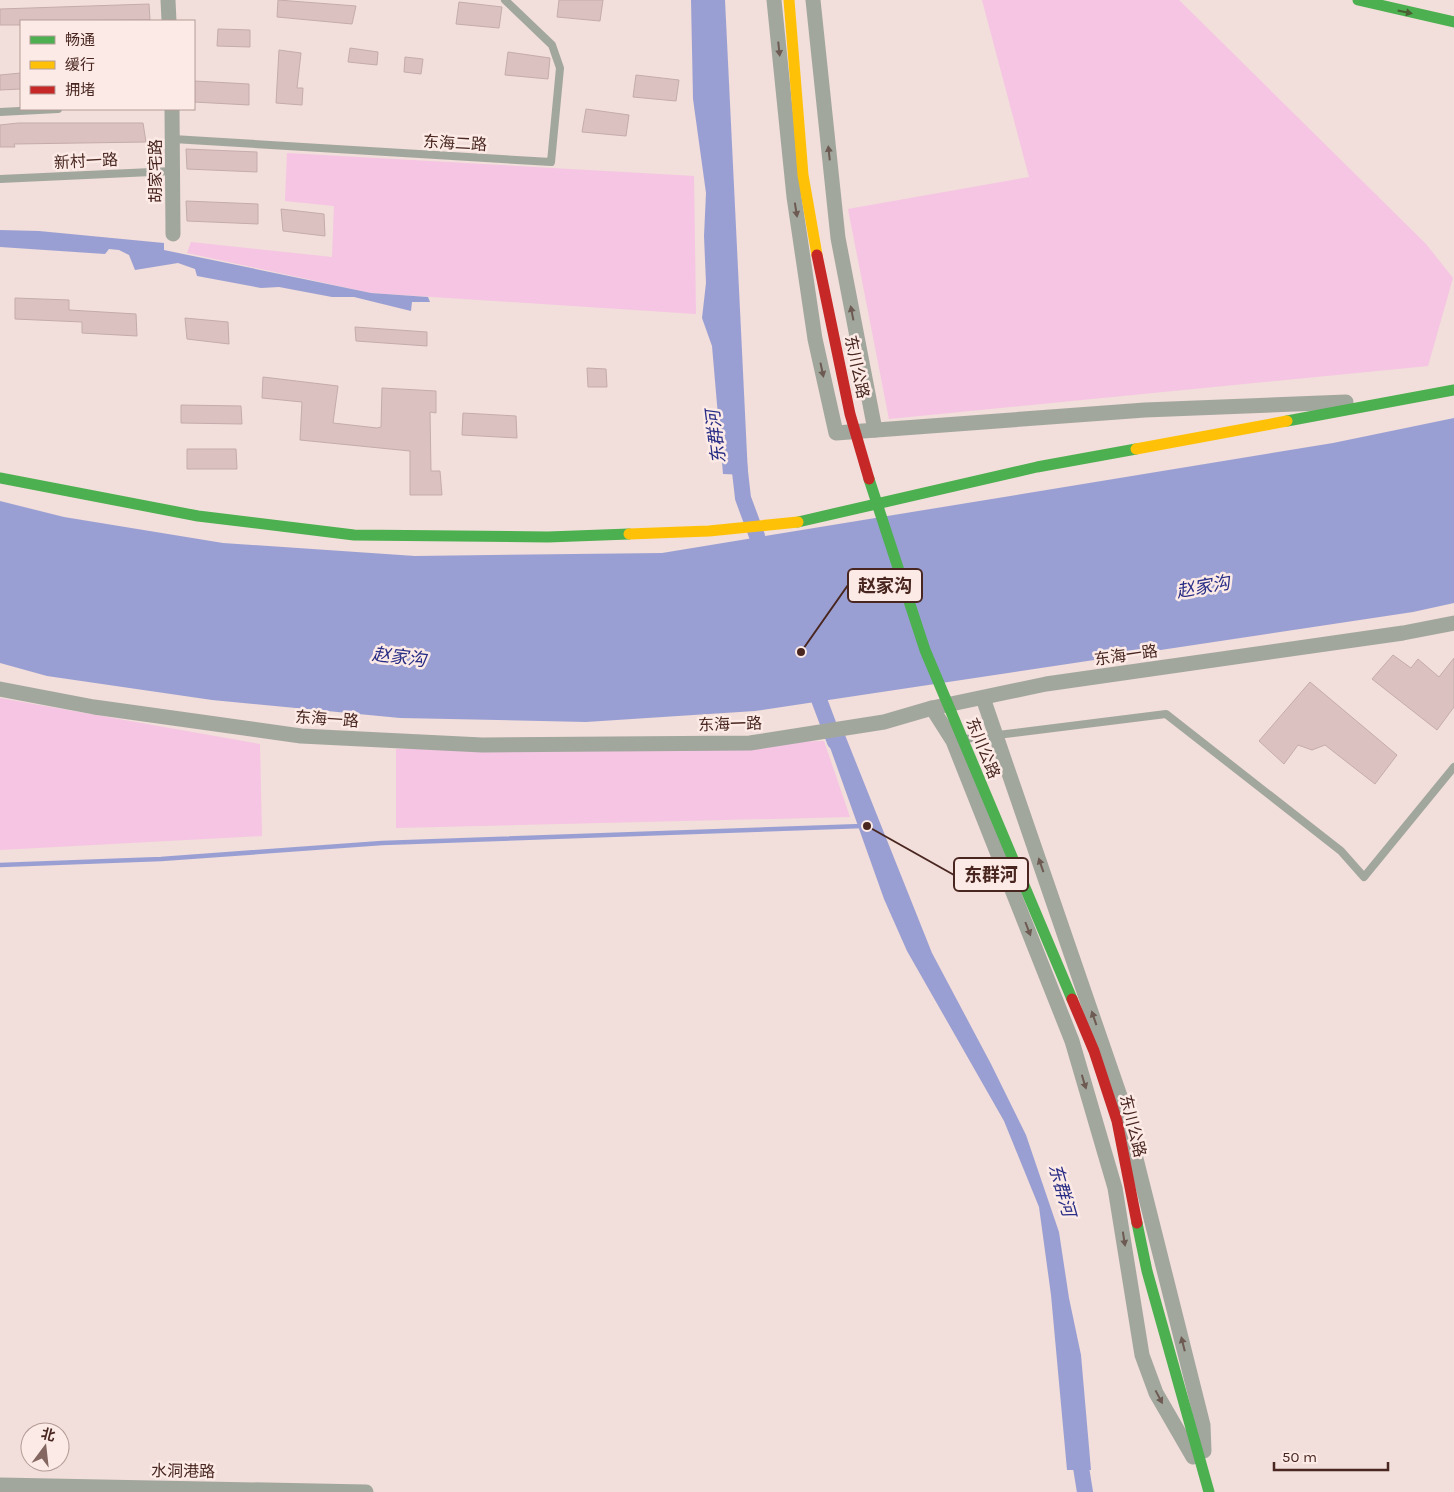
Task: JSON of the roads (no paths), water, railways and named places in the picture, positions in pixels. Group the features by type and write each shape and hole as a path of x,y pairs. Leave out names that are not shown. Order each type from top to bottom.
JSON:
{"main road":[{"name":"东川公路","path":"789,0 803,175 809,215 850,414 879,515 925,650 1094,1051 1110,1096 1117,1121 1147,1271 1207,1485"},
{"path":"1358,0 1454,22"},
{"path":"0,478 198,516 354,535 548,537 708,531 803,521 850,508 1037,467 1454,390"}],"street":[{"path":"168,0 168,20"},
{"path":"774,0 794,197 815,339 836,433 1144,410 1410,399"},
{"path":"813,0 838,238 875,430"},
{"name":"胡家宅路","path":"172,110 172,234"},
{"name":"东海一路","path":"0,689 94,707 301,736 482,745 750,743 884,722 932,708 1046,684 1403,633 1454,623"},
{"path":"983,698 1121,1099 1203,1425 1207,1485"},
{"path":"932,708 953,741 1072,1041 1115,1188 1142,1355 1156,1393 1207,1485"},
{"name":"水洞港路","path":"0,1485 366,1492"}],"lane":[{"name":"东海二路","path":"173,139 551,162 560,68 552,45 505,0"},
{"path":"0,112 39,110"},
{"name":"新村一路","path":"0,179 173,171"},
{"path":"953,741 1166,714 1341,851 1364,877 1454,768"}],"water":[{"path":"691,0 725,0 748,475 723,474 712,346 702,318 706,283 704,236 706,193 693,99"},
{"path":"0,230 39,231 164,243 164,250 371,293 428,297 430,302 412,302 411,311 354,297 332,297 279,287 261,288 197,276 195,269 178,263 135,270 129,255 119,250 109,249 105,254 0,247"},
{"path":"1454,418 1454,603 1413,612 755,711 586,722 400,718 212,700 47,676 0,663 0,501 64,517 223,543 415,556 662,553 1333,443"},
{"path":"845,735 932,953 1026,1135 1059,1232 1069,1298 1081,1355 1091,1470 1067,1470 1051,1295 1039,1207 1004,1121 907,951 884,899 826,736"}],"waterway":[{"name":"东群河","path":"738,454 743,498 757,536"},
{"name":"东群河","path":"812,681 835,742"},
{"path":"0,865 161,859 382,843 863,826"},
{"name":"东群河","path":"1078,1449 1085,1492"}],"place":[{"name":"赵家沟","path":"801,652"},
{"name":"东群河","path":"867,826"}]}
